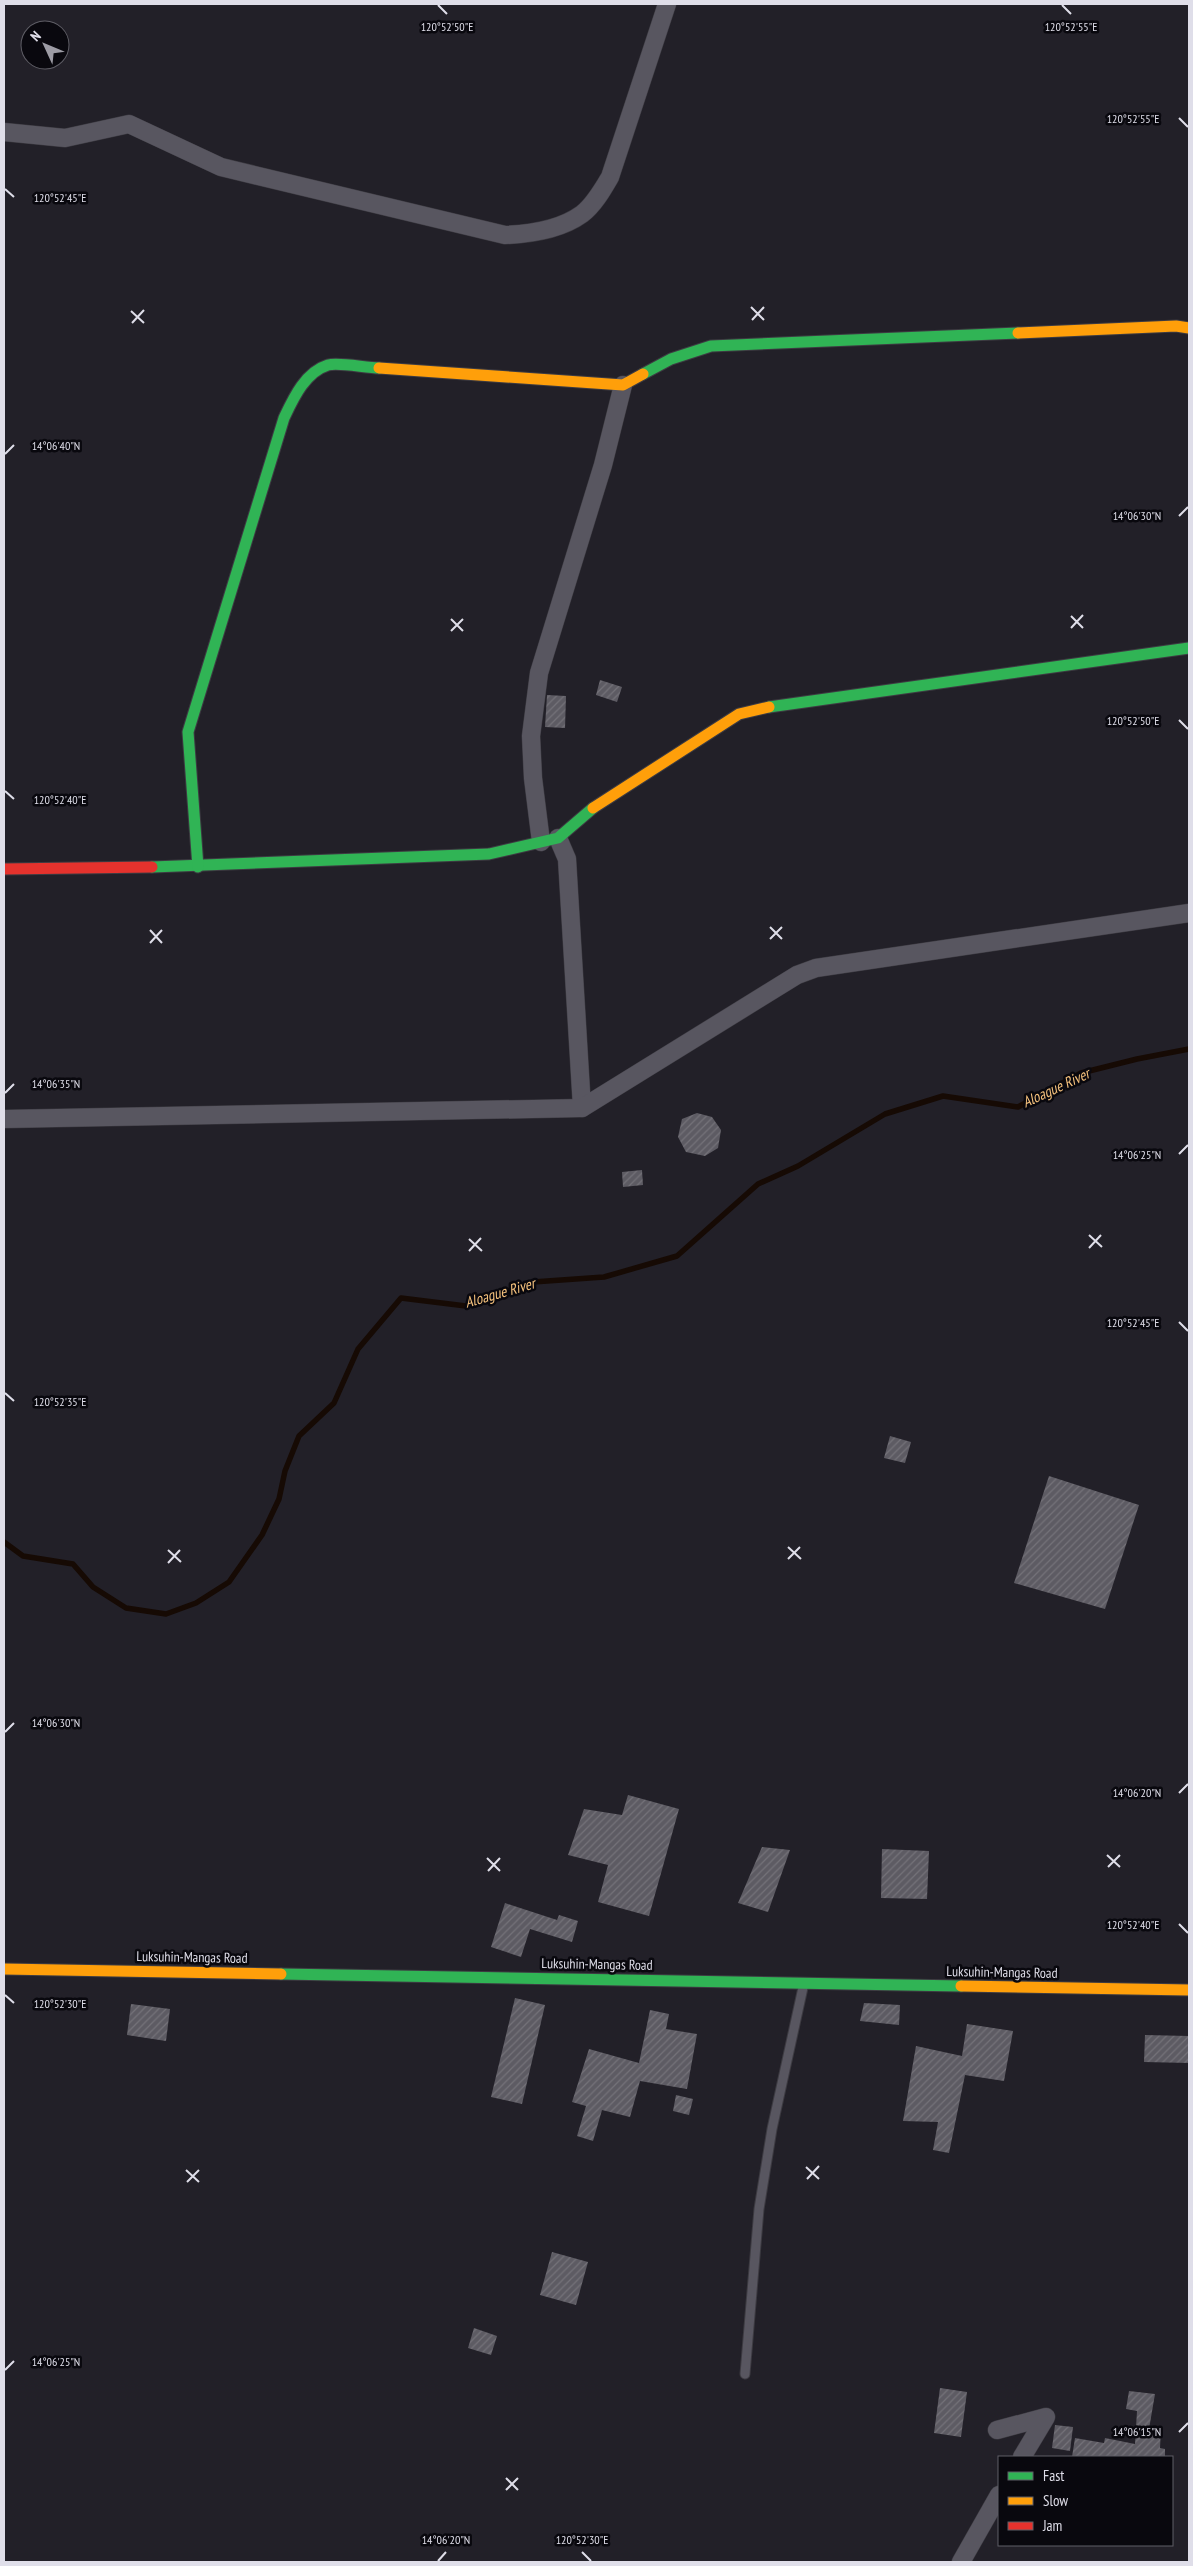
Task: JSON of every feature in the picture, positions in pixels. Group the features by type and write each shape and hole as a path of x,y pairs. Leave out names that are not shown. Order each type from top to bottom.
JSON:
{"street":[{"path":"4,132 65,138 129,124 221,166 505,235 536,233 582,214 610,177 667,4"},
{"path":"198,867 188,732 284,418 294,394 306,379 329,365 623,385 665,361 711,346 1176,326 1189,328"},
{"path":"582,1108 567,859 549,840 533,778 531,736 539,673 602,466 623,385"},
{"path":"4,869 198,867 489,854 549,840 596,805 739,714 752,709 1189,648"},
{"path":"4,1119 582,1108 797,975 816,968 1189,913"},
{"name":"Luksuhin-Mangas Road","path":"4,1969 1189,1990"},
{"path":"997,2430 1046,2417 1023,2456"},
{"path":"961,2562 998,2498"}],"lane":[{"path":"744,2374 759,2209 772,2129 804,1983"}],"building":[{"path":"600,680 622,687 617,702 596,695"},
{"path":"547,695 566,696 565,728 545,727"},
{"path":"697,1113 712,1117 721,1130 718,1148 705,1156 686,1152 678,1137 682,1119"},
{"path":"642,1170 643,1185 623,1187 622,1172"},
{"path":"890,1436 911,1442 905,1463 884,1458"},
{"path":"1049,1476 1139,1505 1105,1609 1014,1583"},
{"path":"628,1795 679,1809 649,1916 598,1902 608,1865 568,1855 584,1809 622,1815"},
{"path":"762,1847 790,1850 768,1912 738,1903"},
{"path":"882,1849 929,1851 927,1899 881,1898"},
{"path":"505,1903 557,1920 559,1915 578,1921 572,1942 530,1929 521,1957 491,1947"},
{"path":"515,1998 545,2005 522,2104 491,2097"},
{"path":"864,2003 900,2005 899,2025 860,2021"},
{"path":"131,2004 170,2009 166,2041 127,2035"},
{"path":"650,2010 669,2014 666,2029 697,2034 687,2089 640,2081 630,2117 602,2110 593,2141 577,2136 586,2106 572,2102 589,2049 639,2063"},
{"path":"967,2024 1013,2031 1004,2081 965,2075 949,2153 933,2150 938,2122 903,2121 916,2046 962,2056"},
{"path":"1145,2035 1189,2036 1189,2063 1144,2062"},
{"path":"676,2095 693,2099 689,2115 673,2111"},
{"path":"552,2252 588,2262 576,2305 540,2295"},
{"path":"474,2328 497,2336 491,2355 468,2348"},
{"path":"940,2388 967,2392 961,2437 934,2433"},
{"path":"1129,2391 1155,2394 1149,2429 1161,2429 1160,2448 1165,2449 1165,2456 1072,2456 1075,2438 1104,2443 1105,2438 1135,2444 1137,2411 1126,2409"},
{"path":"1055,2425 1073,2427 1070,2451 1052,2448"}],"waterway":[{"name":"Aloague River","path":"4,1542 23,1556 73,1564 93,1587 126,1608 166,1614 196,1603 229,1582 262,1535 279,1499 285,1471 299,1436 334,1403 358,1349 401,1298 466,1306 533,1282 604,1277 677,1256 758,1184 798,1166 885,1114 943,1096 1018,1107 1081,1073 1137,1059 1189,1049"}],"traffic: fast":[{"path":"643,374 671,359 711,346 1018,333"},
{"path":"198,867 188,732 284,418 306,380 320,369 333,364 379,368"},
{"path":"769,707 1189,648"},
{"path":"152,867 489,854 558,838 593,808"},
{"path":"281,1974 961,1986"}],"traffic: slow":[{"path":"1018,333 1176,326 1189,328"},
{"path":"379,368 623,385 643,374"},
{"path":"593,808 739,714 769,707"},
{"path":"4,1969 281,1974"},
{"path":"961,1986 1189,1990"}],"traffic: jam":[{"path":"4,869 152,867"}]}
